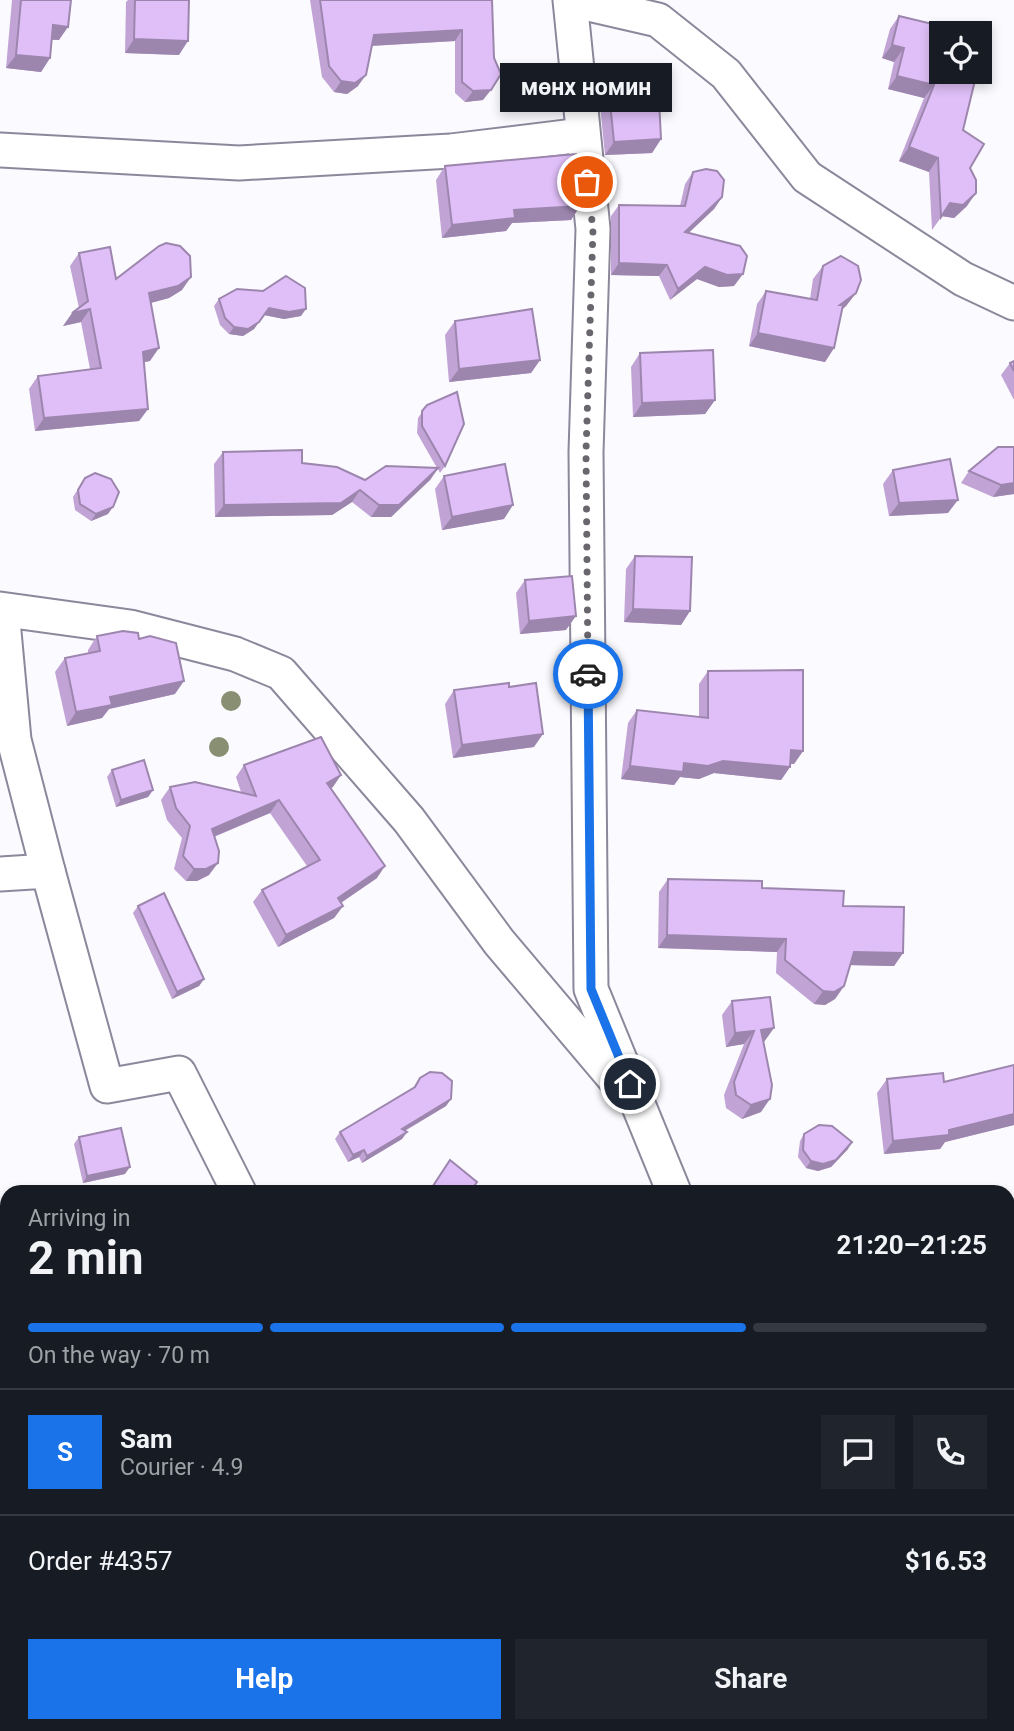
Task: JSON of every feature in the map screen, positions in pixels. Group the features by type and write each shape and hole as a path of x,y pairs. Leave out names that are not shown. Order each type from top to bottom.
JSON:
{"street":[{"path":"671,1185 591,989 586,452 593,229 571,0 658,20 726,74 807,177 963,279 1014,303"},
{"path":"0,150 239,163 451,151 582,135"},
{"path":"235,1185 179,1073 107,1086 14,740 1,610 130,627 235,654 281,673 409,820 499,942 640,1108"},
{"path":"0,874 48,871"}],"building":[{"path":"21,0 71,0 68,27 53,25 50,58 16,55"},
{"path":"135,0 189,0 188,41 134,39"},
{"path":"320,0 492,0 494,58 501,74 491,90 473,91 462,82 462,30 374,35 366,75 355,83 341,81 329,66"},
{"path":"899,16 929,23 929,84 897,76 904,48 892,45"},
{"path":"658,80 661,139 614,142 608,83"},
{"path":"930,84 974,84 963,130 984,144 970,168 976,180 976,193 963,205 950,203 941,217 938,158 909,147 934,85"},
{"path":"576,154 580,206 514,210 515,218 452,225 445,166"},
{"path":"706,169 717,171 724,180 722,197 685,232 740,246 747,256 743,274 727,275 705,267 678,289 667,265 619,263 619,205 685,206 693,172"},
{"path":"166,243 180,246 190,256 191,277 178,286 149,293 159,348 143,352 148,409 44,418 38,376 101,368 90,309 72,313 88,301 79,253 110,247 116,279"},
{"path":"841,256 858,266 861,280 856,293 840,305 843,305 834,348 758,333 766,291 817,300 823,266"},
{"path":"286,276 305,288 306,309 289,312 269,308 259,322 248,329 234,327 225,318 219,299 237,289 263,291"},
{"path":"532,309 540,360 459,369 455,321"},
{"path":"713,350 715,400 642,403 640,353"},
{"path":"457,392 464,424 445,466 422,426 422,411 427,405"},
{"path":"998,447 1014,447 1014,483 1001,485 969,471"},
{"path":"302,450 302,463 337,467 365,480 386,466 438,468 399,505 379,505 360,490 341,503 224,505 223,452"},
{"path":"950,459 958,500 899,503 893,470"},
{"path":"505,464 513,505 452,517 444,476"},
{"path":"95,473 111,479 119,492 113,507 96,514 80,504 78,490 85,478"},
{"path":"635,556 692,557 690,611 633,609"},
{"path":"572,576 576,616 529,621 525,580"},
{"path":"123,631 138,633 139,639 150,636 176,643 184,681 110,697 112,705 76,712 65,658 100,651 97,636"},
{"path":"803,670 803,751 791,750 790,767 723,761 708,766 684,763 683,772 630,766 637,710 708,718 708,671"},
{"path":"509,683 509,687 536,683 543,734 462,745 454,690"},
{"path":"321,737 341,775 327,783 385,866 338,898 343,906 286,935 262,890 320,860 279,800 212,829 219,851 218,863 206,869 194,869 183,856 190,826 176,808 170,787 195,782 256,796 244,765"},
{"path":"144,760 153,790 121,800 112,770"},
{"path":"668,879 762,881 762,888 844,891 843,906 904,907 903,953 854,952 844,986 834,992 823,991 785,960 786,939 667,935"},
{"path":"164,893 204,979 177,992 138,906"},
{"path":"770,997 774,1028 761,1030 772,1085 770,1099 751,1105 736,1095 734,1082 754,1031 735,1033 732,1001"},
{"path":"1014,1065 1014,1114 949,1130 949,1135 893,1141 887,1079 943,1073 944,1082"},
{"path":"430,1072 442,1073 452,1081 451,1099 402,1129 407,1132 367,1156 364,1150 353,1155 340,1132 415,1087 420,1078"},
{"path":"819,1125 832,1126 852,1142 836,1160 823,1164 811,1161 803,1150 804,1134"},
{"path":"121,1128 130,1167 87,1176 79,1137"},
{"path":"450,1160 477,1182 475,1185 434,1185"}],"way so far":[{"path":"587,182 593,229 586,452 588,674"}],"place":[{"name":"мөнх номин","path":"587,182"}],"route":[{"path":"588,674 591,989 630,1084"}]}
